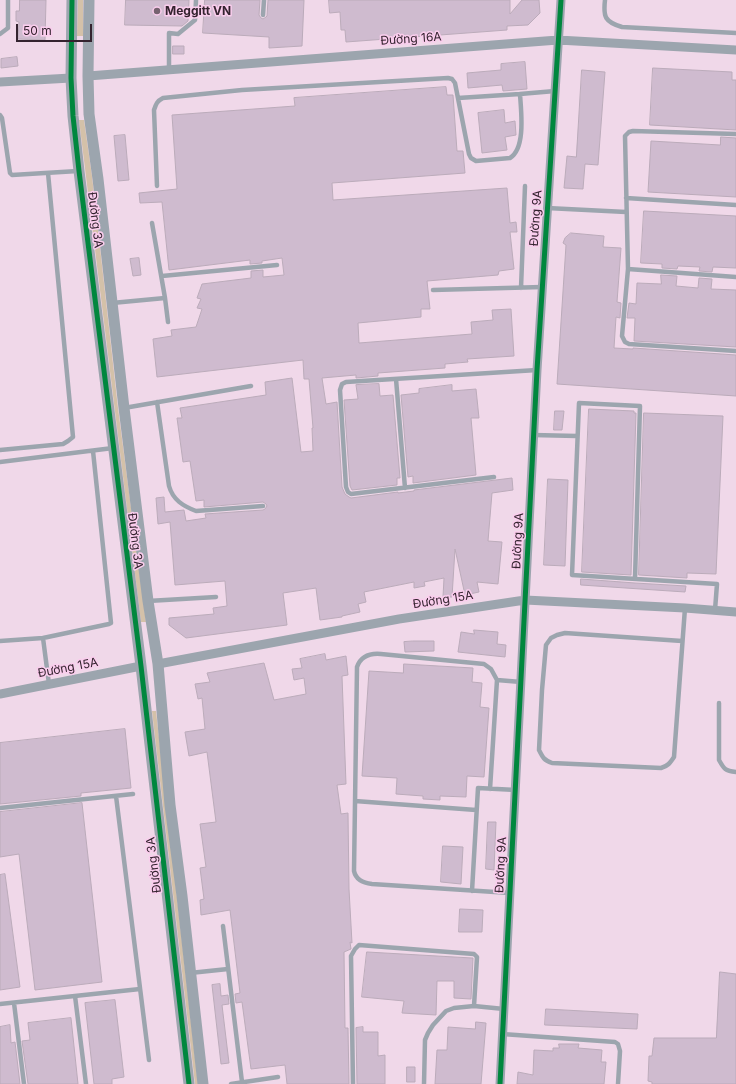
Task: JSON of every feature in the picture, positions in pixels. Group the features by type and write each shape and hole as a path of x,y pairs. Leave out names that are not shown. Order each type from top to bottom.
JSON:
{"street":[{"name":"Đường 3A","path":"72,0 71,78 73,116 141,666 189,1084"},
{"name":"Đường 3A","path":"89,0 88,114 98,179 148,601 158,664 170,805 182,896 203,1084"},
{"name":"Đường 9A","path":"500,1084 533,435 561,0"},
{"name":"Đường 16A","path":"88,76 558,40 736,50"},
{"path":"0,82 88,76"},
{"name":"Đường 15A","path":"158,664 400,619 525,600 736,612"},
{"path":"141,666 158,664"},
{"name":"Đường 15A","path":"0,694 141,666"}],"lane":[{"path":"0,34 8,28 8,0"},
{"path":"168,70 169,34 178,34 195,20 196,0"},
{"path":"263,15 264,0"},
{"path":"606,0 604,11 606,18 615,25 622,27 736,33"},
{"path":"157,186 154,110 159,100 163,98 242,90 448,78 456,82 469,154 471,158 476,161 510,158 514,156 518,150 521,138 520,94"},
{"path":"458,98 555,91"},
{"path":"0,115 2,118 10,173 12,175 79,171"},
{"path":"736,134 633,131 629,132 625,136 628,269 622,336 625,342 629,344 736,351"},
{"path":"0,450 63,444 73,437 48,173"},
{"path":"521,288 525,186"},
{"path":"626,198 736,205"},
{"path":"547,208 626,212"},
{"path":"152,223 162,276 168,322"},
{"path":"162,276 277,266"},
{"path":"628,269 736,277"},
{"path":"434,290 542,287"},
{"path":"112,303 165,298"},
{"path":"494,477 351,494 348,492 346,487 340,390 342,384 346,382 537,370"},
{"path":"396,379 405,488"},
{"path":"124,408 251,386"},
{"path":"157,402 169,486 171,494 176,499 196,511 263,506"},
{"path":"635,579 640,406 579,403 572,575 635,579 717,584 715,610"},
{"path":"533,435 577,436"},
{"path":"0,462 113,448"},
{"path":"0,641 43,638 109,624 111,622 93,451"},
{"path":"148,601 216,597"},
{"path":"682,641 565,633 551,638 546,645 543,675 540,750 542,757 552,764 661,768 670,764 674,757 685,608"},
{"path":"43,638 49,684"},
{"path":"490,789 497,680 491,669 484,664 375,653 368,654 362,658 356,667 355,874 359,880 372,884 510,894"},
{"path":"497,680 521,682"},
{"path":"719,703 719,760 728,772 736,772"},
{"path":"472,891 478,788 516,790"},
{"path":"0,808 133,794"},
{"path":"116,796 149,1060"},
{"path":"355,801 476,810"},
{"path":"223,926 242,1082"},
{"path":"353,1084 351,956 359,945 465,952 474,954 477,957 474,1006"},
{"path":"190,973 228,969"},
{"path":"0,1004 140,988"},
{"path":"75,996 86,1084"},
{"path":"14,1003 24,1084"},
{"path":"424,1084 425,1040 428,1033 446,1011 454,1008 474,1006 504,1009"},
{"path":"502,1034 615,1042 618,1044 620,1051 618,1084"},
{"path":"231,1084 278,1077"}],"shaded area":[{"path":"78,0 83,0 83,36 77,36"},
{"path":"79,120 84,120 92,176 118,408 146,622 141,622"},
{"path":"152,711 156,711 198,1084 195,1084"}],"building":[{"path":"20,0 46,0 45,40 18,39 19,22 16,21 16,11 19,11"},
{"name":"Meggitt VN","path":"126,0 189,0 188,21 182,26 125,25"},
{"path":"205,0 260,0 259,15 263,19 267,16 268,0 304,0 302,46 269,48 269,37 203,33"},
{"path":"329,0 510,0 510,14 522,0 539,0 540,13 528,25 507,26 507,30 346,42 345,30 341,30 340,12 330,13"},
{"path":"173,46 184,46 184,54 173,54"},
{"path":"17,57 18,66 1,68 1,59"},
{"path":"525,62 527,89 503,91 502,85 468,88 467,73 501,70 501,64"},
{"path":"653,68 732,72 732,80 736,80 736,130 650,125"},
{"path":"582,70 605,72 598,165 585,164 583,189 564,188 567,156 576,157"},
{"path":"446,87 447,95 453,95 457,151 463,151 465,173 332,183 333,200 507,188 510,223 516,222 517,232 510,232 514,269 499,271 498,275 427,281 430,309 421,309 421,317 358,323 359,343 472,334 471,322 493,320 492,310 511,309 514,356 467,359 468,362 445,364 445,368 378,373 378,376 356,378 356,375 322,378 326,404 337,402 342,487 345,494 349,497 398,493 512,478 513,490 492,493 488,541 502,542 498,584 477,582 479,592 465,595 455,549 452,597 443,597 444,578 424,582 425,586 414,588 414,582 364,592 366,602 358,604 360,612 342,617 320,620 316,588 283,593 287,625 186,638 169,625 169,618 214,614 213,608 227,606 225,581 175,585 170,522 158,524 156,498 164,497 165,512 184,510 186,521 206,518 205,514 263,510 267,506 263,502 204,507 204,500 196,501 190,461 183,462 177,418 182,418 180,408 266,395 265,382 292,378 301,452 313,451 313,428 309,379 304,379 303,360 157,377 153,339 172,336 171,330 196,327 202,309 197,308 201,299 197,298 202,284 251,278 251,271 263,270 263,277 284,275 282,258 262,261 262,263 250,264 250,260 169,270 162,202 140,203 139,193 177,189 172,115 295,106 294,98"},
{"path":"504,110 505,123 515,121 516,135 505,137 507,150 482,153 478,113"},
{"path":"125,135 129,180 118,181 114,136"},
{"path":"721,137 736,138 736,197 648,192 651,141 720,145"},
{"path":"644,211 736,216 736,268 713,267 712,272 699,271 700,267 678,266 677,269 662,268 662,264 641,263"},
{"path":"571,233 604,236 603,247 621,248 617,302 621,303 620,318 616,317 614,348 736,355 736,396 557,384 566,245 563,243 565,238"},
{"path":"139,258 141,275 133,276 130,259"},
{"path":"661,275 677,276 676,286 698,288 699,278 712,279 711,289 736,290 736,347 634,341 635,318 627,318 629,303 636,304 637,283 661,284"},
{"path":"379,384 380,396 393,395 400,478 397,478 397,485 352,490 350,486 344,400 358,399 356,385"},
{"path":"452,385 452,391 476,389 479,418 471,418 476,475 413,483 413,476 408,477 401,395 419,393 419,389"},
{"path":"589,409 634,411 634,413 636,413 631,575 582,572"},
{"path":"555,411 564,411 562,430 554,430"},
{"path":"644,413 723,416 716,574 687,573 687,578 639,575"},
{"path":"548,479 568,480 565,566 544,565"},
{"path":"581,579 686,586 685,592 581,585"},
{"path":"474,630 498,632 497,644 506,645 505,657 458,652 461,632 474,634"},
{"path":"434,641 434,651 405,652 404,642"},
{"path":"325,654 326,660 346,656 348,675 342,676 346,784 337,785 341,814 348,813 349,889 352,943 350,942 351,949 344,952 345,1028 348,1028 349,1084 287,1084 285,1065 251,1069 242,1002 236,1003 235,994 240,993 230,910 201,915 200,900 204,899 200,868 206,867 200,824 216,822 207,752 189,756 185,732 205,729 202,698 198,699 195,684 210,682 207,673 264,663 274,700 306,694 304,678 294,680 292,669 302,668 300,659"},
{"path":"404,664 473,668 472,682 482,683 480,707 489,708 484,777 467,776 466,797 440,796 440,800 423,799 423,796 396,794 397,778 362,776 369,671 403,673"},
{"path":"125,729 131,788 81,793 81,796 0,804 0,743"},
{"path":"82,803 102,982 35,990 19,854 0,857 0,812"},
{"path":"488,822 496,822 494,870 486,869"},
{"path":"443,846 463,847 461,884 441,882"},
{"path":"5,874 20,987 0,990 0,875"},
{"path":"460,909 483,910 482,932 459,932"},
{"path":"367,952 473,958 471,999 454,998 454,981 437,981 436,1015 402,1013 404,1001 362,997"},
{"path":"720,972 736,974 736,1084 652,1084 652,1082 648,1081 649,1056 652,1056 654,1038 716,1038"},
{"path":"220,984 221,996 228,995 229,1004 222,1005 229,1063 221,1064 212,985"},
{"path":"115,1000 124,1077 112,1079 112,1084 94,1084 85,1003"},
{"path":"546,1009 638,1014 637,1029 545,1025"},
{"path":"71,1018 78,1084 28,1084 22,1041 30,1040 28,1023"},
{"path":"476,1022 486,1023 481,1084 435,1084 437,1050 447,1050 448,1027 475,1029"},
{"path":"10,1025 11,1043 15,1042 20,1084 0,1084 0,1027"},
{"path":"363,1027 363,1032 378,1032 378,1056 385,1055 385,1084 357,1084 356,1028"},
{"path":"559,1044 579,1044 578,1048 602,1050 601,1062 606,1062 604,1084 517,1084 518,1072 533,1075 534,1050 553,1051 553,1048 559,1048"},
{"path":"407,1067 415,1067 415,1082 407,1082"}],"cycle path":[{"path":"72,0 71,78 73,116 141,666 189,1084"},
{"path":"500,1084 537,370 561,0"}],"place":[{"name":"Meggitt VN","path":"157,11"}]}
